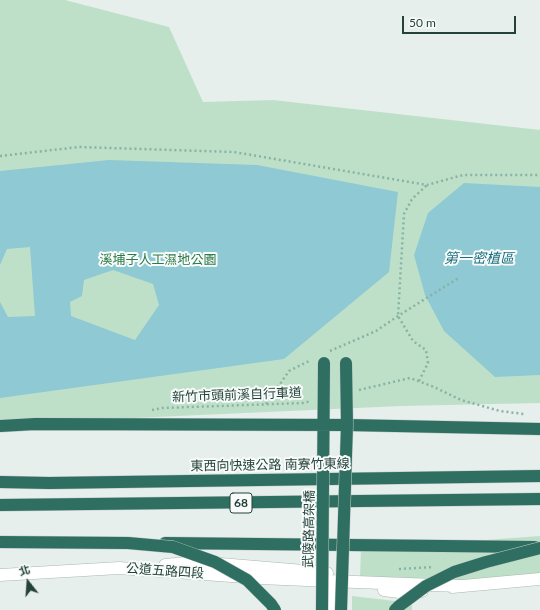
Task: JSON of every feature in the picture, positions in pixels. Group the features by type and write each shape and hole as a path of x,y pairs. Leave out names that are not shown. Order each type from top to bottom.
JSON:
{"highway":[{"name":"武陵路高架橋","path":"322,358 324,425 322,610"},
{"path":"341,610 347,425 346,363"},
{"path":"0,426 35,424 347,425 540,429"},
{"name":"東西向快速公路 南寮竹東線","path":"0,482 540,476"},
{"name":"68","path":"0,505 540,499"},
{"path":"0,542 540,548"},
{"path":"128,543 173,547 215,562 247,580 275,610"},
{"path":"395,610 426,586 454,572 540,548"}],"street":[{"name":"公道五路四段","path":"0,575 119,568 260,578 329,577 408,593 460,586 540,579"},
{"path":"329,577 330,610"}],"path":[{"path":"0,156 79,147 234,152 427,185 463,175 540,175"},
{"path":"419,381 428,363 426,350 413,341 398,316 404,214 412,198 427,185"},
{"path":"265,404 289,371 322,358 376,331 460,277"},
{"path":"352,392 410,378 434,386 461,400 500,411 524,414"},
{"name":"新竹市頭前溪自行車道","path":"147,411 162,408 303,403 317,400"}],"green space":[{"name":"溪埔子人工濕地公園","path":"0,0 65,0 169,27 203,102 273,100 540,130 540,403 401,406 0,424"},
{"path":"540,536 540,573 463,582 360,577 361,549"},
{"path":"352,596 412,603 412,610 352,610"}],"water":[{"path":"109,160 257,165 398,192 389,272 284,359 0,398 0,302 8,317 35,316 30,247 7,249 0,265 0,171","holes":["113,270 153,284 159,305 135,340 71,316 70,302 82,296 84,280"]},
{"name":"第一密植區","path":"464,183 540,187 540,375 495,377 444,331 425,295 414,255 428,213"}]}
